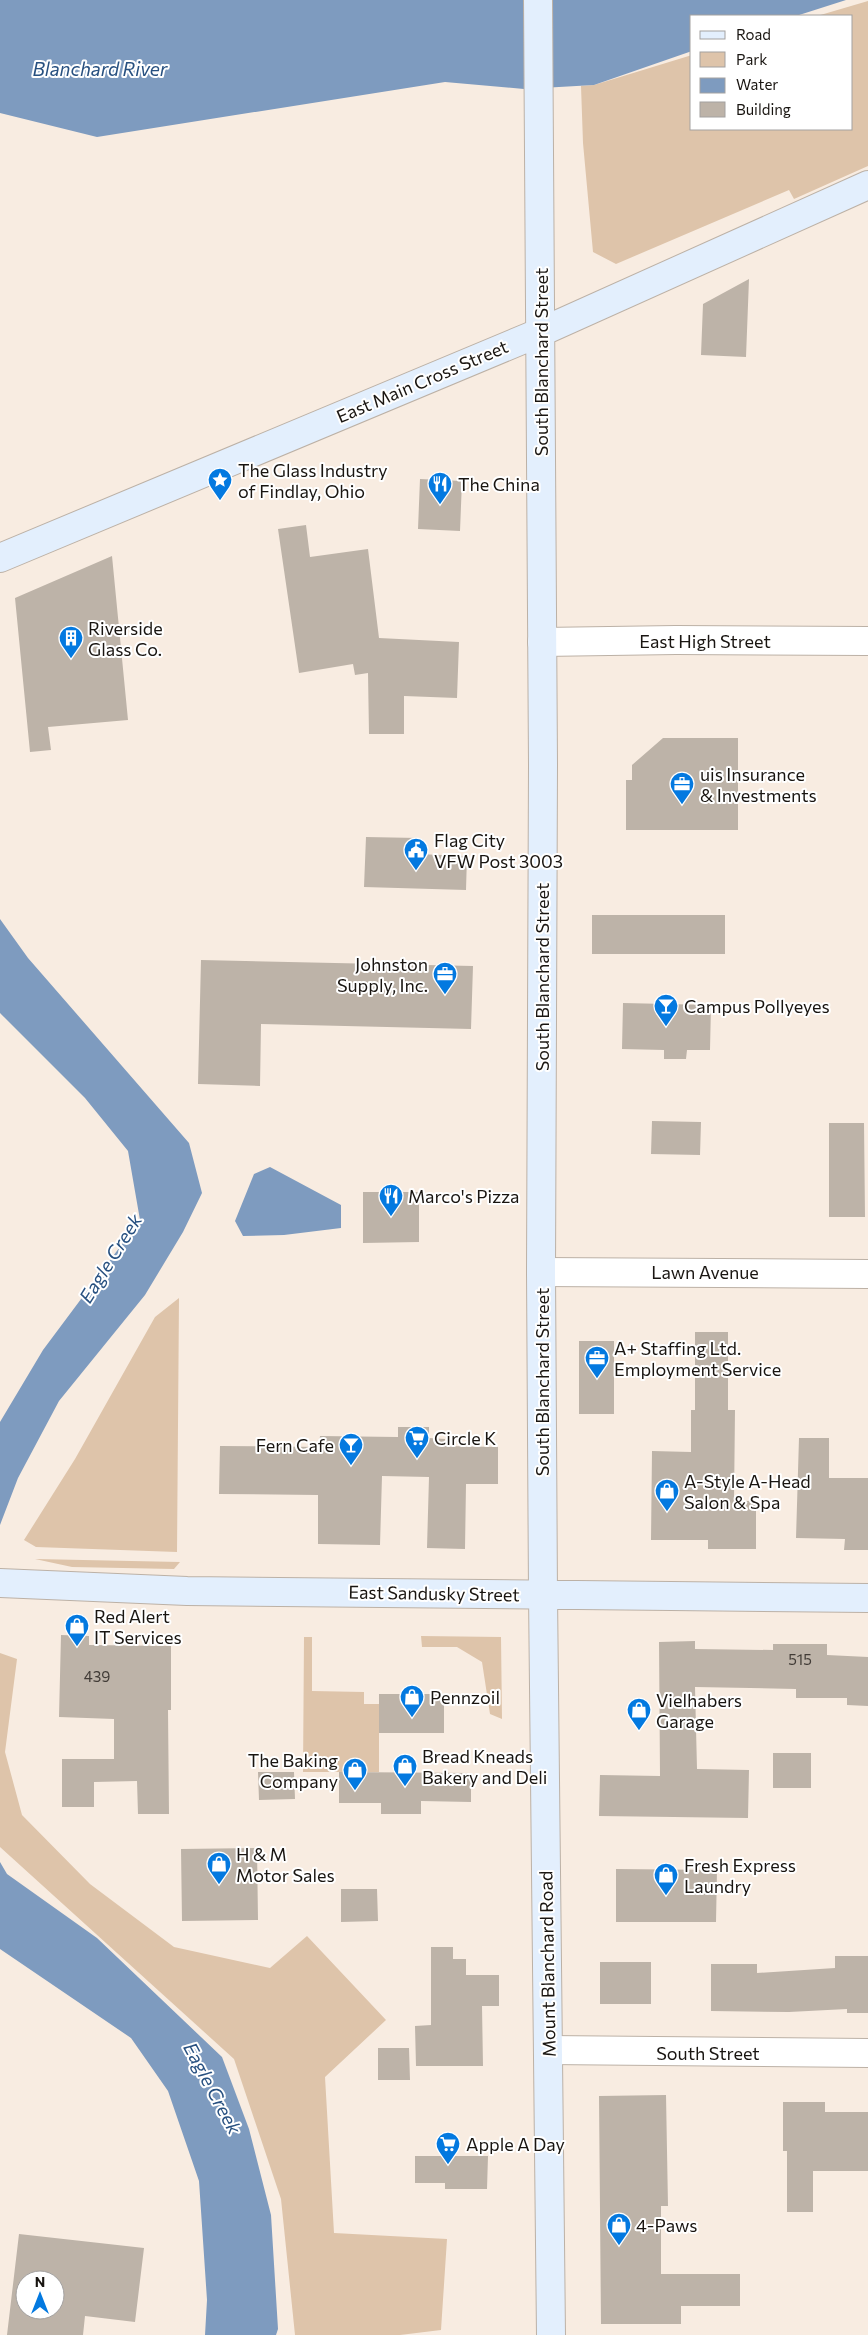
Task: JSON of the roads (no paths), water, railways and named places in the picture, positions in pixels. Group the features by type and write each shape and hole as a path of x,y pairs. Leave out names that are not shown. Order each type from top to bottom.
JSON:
{"main road":[{"name":"South Blanchard Street","path":"538,0 542,642 541,1272 543,1594"},
{"name":"East Main Cross Street","path":"0,558 540,332 868,184"},
{"name":"East Sandusky Street","path":"0,1583 186,1591 868,1598"},
{"name":"Mount Blanchard Road","path":"543,1594 551,2335"}],"street":[{"name":"East High Street","path":"542,642 676,640 868,641"},
{"name":"Lawn Avenue","path":"541,1272 868,1274"},
{"name":"South Street","path":"548,2050 868,2054"}],"water":[{"name":"Blanchard River","path":"0,0 846,0 799,15 690,15 690,52 594,85 524,89 445,82 97,137 0,113"},
{"path":"0,919 28,958 189,1143 202,1193 183,1232 145,1295 59,1401 18,1478 0,1525 0,1422 43,1350 140,1220 128,1151 85,1098 0,1013"},
{"path":"270,1167 341,1205 341,1228 284,1235 243,1236 235,1221 254,1174"},
{"name":"Eagle Creek","path":"0,1862 7,1874 97,1938 222,2057 249,2129 271,2215 278,2329 276,2335 205,2335 207,2300 199,2181 168,2091 131,2038 0,1949"}],"place":[{"name":"The Glass Industry of Findlay, Ohio","path":"220,501"},
{"name":"The China","path":"440,505"},
{"name":"Riverside Glass Co.","path":"71,659"},
{"name":"uis Insurance & Investments","path":"682,805"},
{"name":"Flag City VFW Post 3003","path":"416,871"},
{"name":"Johnston Supply, Inc.","path":"445,995"},
{"name":"Campus Pollyeyes","path":"666,1027"},
{"name":"Marco's Pizza","path":"391,1217"},
{"name":"A+ Staffing Ltd. Employment Service","path":"597,1379"},
{"name":"Circle K","path":"417,1459"},
{"name":"Fern Cafe","path":"351,1466"},
{"name":"A-Style A-Head Salon & Spa","path":"667,1512"},
{"name":"Red Alert IT Services","path":"77,1647"},
{"name":"Pennzoil","path":"412,1718"},
{"name":"Vielhabers Garage","path":"639,1731"},
{"name":"Bread Kneads Bakery and Deli","path":"405,1787"},
{"name":"The Baking Company","path":"355,1791"},
{"name":"H & M Motor Sales","path":"219,1885"},
{"name":"Fresh Express Laundry","path":"666,1896"},
{"name":"Apple A Day","path":"448,2165"},
{"name":"4-Paws","path":"619,2246"}]}
